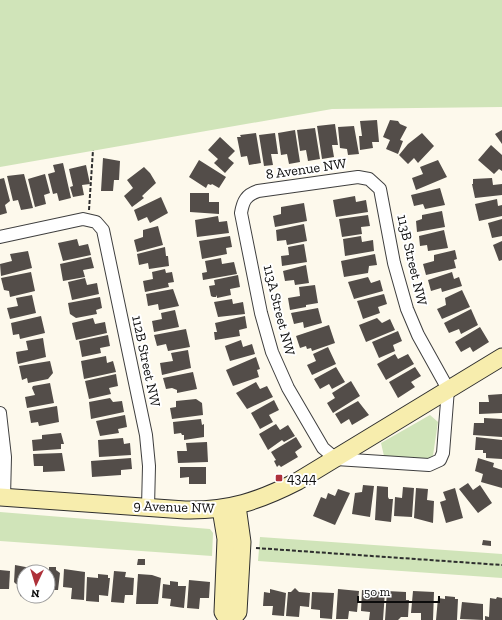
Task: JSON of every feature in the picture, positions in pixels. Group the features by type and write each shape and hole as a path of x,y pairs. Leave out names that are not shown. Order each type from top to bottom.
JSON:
{"street":[{"name":"8 Avenue NW","path":"245,200 248,195 258,191 358,177 373,181"},
{"name":"113B Street NW","path":"373,181 380,189 382,195 394,263 407,310 418,335 448,389"},
{"name":"113A Street NW","path":"245,200 241,213 261,313 272,352 288,388 323,448 336,459"},
{"path":"0,237 78,219 93,222"},
{"name":"112B Street NW","path":"93,222 104,234 145,430 149,466 148,507"},
{"name":"9 Avenue NW","path":"2,497 198,510 229,507 281,489 336,459 502,357"},
{"path":"336,459 422,466 435,464 443,453 448,389"},
{"path":"0,413 5,457 2,497"},
{"path":"228,620 223,612 229,507"},
{"path":"229,507 240,520 242,542 238,612 231,620"}],"path":[{"path":"93,150 93,222"},
{"path":"254,548 502,565"}],"green space":[{"path":"0,0 502,0 502,107 332,109 0,167"},
{"path":"430,415 438,422 432,462 384,456 381,443"},
{"path":"0,512 210,529 213,533 212,556 0,541"},
{"path":"260,537 502,554 502,578 258,561"}],"building":[{"path":"377,120 379,142 372,142 373,148 360,150 359,136 362,136 360,121"},
{"path":"390,120 398,121 400,124 407,127 400,140 403,141 398,154 386,149 390,140 383,137"},
{"path":"335,124 338,145 332,145 334,157 322,159 317,126"},
{"path":"354,126 359,154 348,155 347,149 340,148 338,127"},
{"path":"315,128 320,159 308,161 306,150 300,151 297,130"},
{"path":"295,130 300,162 289,164 287,154 281,155 278,133"},
{"path":"502,130 502,144 495,134"},
{"path":"256,133 261,163 249,165 247,156 241,157 237,137 241,137 240,135"},
{"path":"275,133 278,154 271,154 273,165 264,166 259,135"},
{"path":"422,133 434,146 418,163 414,158 408,164 399,155 408,144"},
{"path":"220,137 235,151 228,158 234,163 225,173 214,163 218,159 208,150"},
{"path":"491,145 502,155 502,171 499,169 494,174 478,160"},
{"path":"103,158 120,161 119,180 114,180 113,191 101,191"},
{"path":"199,160 226,177 219,188 212,184 208,184 206,188 189,177"},
{"path":"438,160 447,177 416,190 412,178 423,174 420,167"},
{"path":"63,163 71,198 59,201 57,193 53,194 48,174 55,172 53,165"},
{"path":"86,165 90,184 82,185 84,195 73,197 70,187 73,186 69,169"},
{"path":"144,167 156,183 142,196 144,198 132,207 124,196 133,188 127,180"},
{"path":"24,174 33,208 21,210 18,200 13,201 7,176"},
{"path":"45,174 50,193 44,195 46,204 35,207 28,179"},
{"path":"4,178 10,201 5,205 7,213 0,215 0,179"},
{"path":"492,178 493,185 502,184 502,195 475,198 472,184 473,179"},
{"path":"440,188 445,205 425,209 423,204 414,206 411,195"},
{"path":"190,193 209,193 209,202 219,202 219,214 190,212"},
{"path":"355,196 356,202 366,200 368,212 336,217 333,200"},
{"path":"161,197 168,213 150,223 147,217 138,221 134,210"},
{"path":"497,199 498,206 502,205 502,216 479,221 475,204"},
{"path":"304,203 307,221 275,227 273,216 281,214 281,207"},
{"path":"442,211 445,227 417,232 416,221 422,219 422,215"},
{"path":"368,215 370,226 361,227 362,234 342,237 339,219"},
{"path":"218,216 219,222 227,221 229,233 197,237 195,220"},
{"path":"502,219 502,236 492,238 488,223"},
{"path":"304,224 307,241 287,245 286,240 277,241 276,230"},
{"path":"158,226 163,245 137,252 134,240 143,237 143,230"},
{"path":"444,230 448,248 428,251 427,245 420,246 419,236"},
{"path":"230,236 232,247 226,248 227,254 202,259 199,241"},
{"path":"361,236 362,242 373,240 374,251 345,256 343,239"},
{"path":"77,239 79,246 88,244 91,255 63,261 58,243"},
{"path":"502,241 502,260 499,261 493,245"},
{"path":"304,244 307,262 282,266 281,256 289,255 288,247"},
{"path":"165,247 169,266 149,269 148,263 139,265 137,254"},
{"path":"455,250 457,259 454,260 456,268 426,275 423,264 434,261 434,255"},
{"path":"28,251 32,268 1,276 0,264 12,261 10,254"},
{"path":"375,254 377,265 369,266 368,273 344,277 341,261"},
{"path":"91,257 94,268 83,270 85,277 63,281 60,264"},
{"path":"221,258 222,264 234,262 237,274 203,280 202,273 207,272 205,261"},
{"path":"306,265 309,283 295,285 294,280 285,281 283,271"},
{"path":"165,269 166,273 172,272 174,282 168,283 169,287 145,292 143,281 153,279 152,272"},
{"path":"31,272 35,291 10,297 9,291 4,290 1,278"},
{"path":"452,272 454,279 459,277 462,286 442,292 441,288 431,291 428,280"},
{"path":"238,275 240,287 230,289 231,295 217,298 217,295 216,297 211,296 209,286 215,285 214,280"},
{"path":"368,277 371,283 380,280 383,291 354,299 348,282"},
{"path":"85,278 87,285 97,283 99,294 72,300 68,282"},
{"path":"315,285 318,303 290,310 288,298 300,296 299,287"},
{"path":"173,289 179,306 159,310 158,304 148,306 146,294"},
{"path":"462,290 470,307 442,319 437,309 446,305 445,298"},
{"path":"384,294 387,304 378,307 380,313 363,319 357,301"},
{"path":"32,295 36,313 10,319 7,308 18,306 16,298"},
{"path":"100,297 102,308 96,310 97,314 76,318 70,314 68,303"},
{"path":"232,299 233,304 243,302 245,314 218,317 214,302"},
{"path":"318,308 322,323 304,328 303,322 294,324 291,313"},
{"path":"471,309 478,325 461,334 459,329 449,333 444,323"},
{"path":"175,310 179,327 154,332 152,321 162,319 161,313"},
{"path":"41,316 45,333 20,339 19,334 13,335 11,323"},
{"path":"245,316 247,328 239,330 240,336 215,340 214,332 217,332 215,323"},
{"path":"93,318 95,324 105,322 107,333 76,340 72,323"},
{"path":"377,318 382,323 390,319 395,330 366,342 359,325"},
{"path":"329,325 335,343 312,351 311,348 307,349 306,346 300,348 296,336"},
{"path":"480,327 489,342 473,352 470,347 461,352 455,342"},
{"path":"186,329 190,347 168,351 166,344 157,346 154,335"},
{"path":"398,331 402,341 393,345 395,351 379,358 372,342"},
{"path":"108,335 110,346 100,348 101,353 82,357 79,341"},
{"path":"43,338 46,357 18,364 16,352 28,350 26,341"},
{"path":"241,340 243,347 252,344 255,354 230,361 225,346"},
{"path":"328,347 336,364 312,375 307,365 316,361 313,354"},
{"path":"188,350 191,368 162,375 160,363 173,361 171,353"},
{"path":"395,354 398,359 408,354 414,364 386,380 377,364"},
{"path":"106,356 107,363 113,361 116,372 84,379 81,361"},
{"path":"256,357 260,369 257,370 259,377 233,386 226,370"},
{"path":"50,361 53,373 48,379 28,383 27,378 22,380 19,366"},
{"path":"336,367 345,382 332,389 329,384 320,389 314,379"},
{"path":"415,367 421,376 411,382 415,387 398,398 389,382"},
{"path":"193,372 197,389 177,393 177,390 172,388 166,389 163,378"},
{"path":"116,374 118,386 109,388 111,394 89,399 85,381"},
{"path":"351,381 360,396 333,413 327,403 335,398 332,393"},
{"path":"256,382 260,389 267,386 273,397 247,409 236,393"},
{"path":"50,383 54,403 27,408 25,397 35,395 32,388 33,386"},
{"path":"502,394 502,413 479,414 479,402 489,402 488,395"},
{"path":"110,398 113,402 122,401 124,412 91,419 89,402"},
{"path":"196,399 202,403 203,415 172,419 170,408 176,407 176,401"},
{"path":"274,400 279,410 269,415 273,422 260,429 251,413"},
{"path":"358,401 369,415 352,425 349,419 341,424 335,414"},
{"path":"57,406 59,422 39,426 38,422 31,423 29,411"},
{"path":"125,415 127,427 118,429 119,433 100,436 96,421"},
{"path":"484,418 502,419 502,437 473,435 474,423 484,423"},
{"path":"201,419 202,425 204,424 204,437 184,440 184,435 181,433 174,434 173,422"},
{"path":"276,424 280,430 288,425 295,436 284,442 282,440 268,450 259,434"},
{"path":"61,433 64,444 61,444 61,449 33,451 32,440 42,439 42,435"},
{"path":"296,437 302,447 295,452 298,457 281,467 279,465 277,467 274,461 276,460 271,452"},
{"path":"476,437 502,440 502,459 486,458 486,453 483,453 483,450 475,450"},
{"path":"123,438 124,444 130,443 131,455 99,457 98,440"},
{"path":"207,442 208,462 178,463 177,451 187,451 186,443"},
{"path":"62,453 65,471 43,472 43,466 34,466 33,454"},
{"path":"131,458 132,469 121,470 121,475 92,477 91,461"},
{"path":"478,458 494,463 493,467 502,470 502,488 481,482 483,474 475,471"},
{"path":"180,467 206,467 206,484 189,484 189,477 180,478"},
{"path":"468,483 473,490 480,485 492,503 478,513 459,489"},
{"path":"363,485 374,486 370,517 352,514 355,493 362,492"},
{"path":"377,486 388,487 388,497 389,499 393,499 391,522 375,520"},
{"path":"403,487 414,488 412,517 394,516 395,497 402,498"},
{"path":"416,488 428,489 427,500 434,501 433,523 414,518"},
{"path":"455,488 463,518 446,523 440,502 446,500 443,492"},
{"path":"338,489 350,493 335,525 313,516 321,497 326,499 328,493 335,496"},
{"path":"483,540 491,541 491,546 482,545"},
{"path":"138,559 145,559 145,565 137,565"},
{"path":"15,565 16,584 14,582"},
{"path":"64,569 85,572 84,600 71,599 72,588 63,587"},
{"path":"0,570 10,571 9,589 0,589"},
{"path":"56,570 60,573 58,590 56,590"},
{"path":"114,571 126,572 125,577 134,578 133,595 125,595 124,603 111,602"},
{"path":"98,574 108,575 108,578 110,578 108,596 99,595 99,602 86,601 87,577 98,578"},
{"path":"138,574 152,575 161,578 158,604 136,604"},
{"path":"189,580 210,582 209,598 200,598 199,609 187,608"},
{"path":"170,581 178,582 178,586 186,586 184,608 170,606 171,599 162,598 163,584 170,585"},
{"path":"295,588 299,592 310,593 309,607 300,606 299,617 286,616 288,592 291,592"},
{"path":"270,589 286,593 284,616 272,615 273,606 263,606 264,592 270,593"},
{"path":"338,589 359,591 357,612 349,611 348,619 336,619"},
{"path":"362,590 385,592 383,620 369,620 370,612 361,611"},
{"path":"387,591 406,592 406,600 409,600 408,617 401,617 398,620 385,620"},
{"path":"413,591 434,592 433,620 421,620 421,613 411,613"},
{"path":"312,592 334,593 332,619 320,618 320,610 311,609"},
{"path":"445,596 455,597 455,599 458,599 457,620 436,620 438,598 445,599"},
{"path":"497,597 502,598 502,620 485,620 485,616 489,617 490,598 496,599"},
{"path":"462,602 483,604 483,620 460,619"}],"place":[{"name":"4344","path":"279,478"}]}
